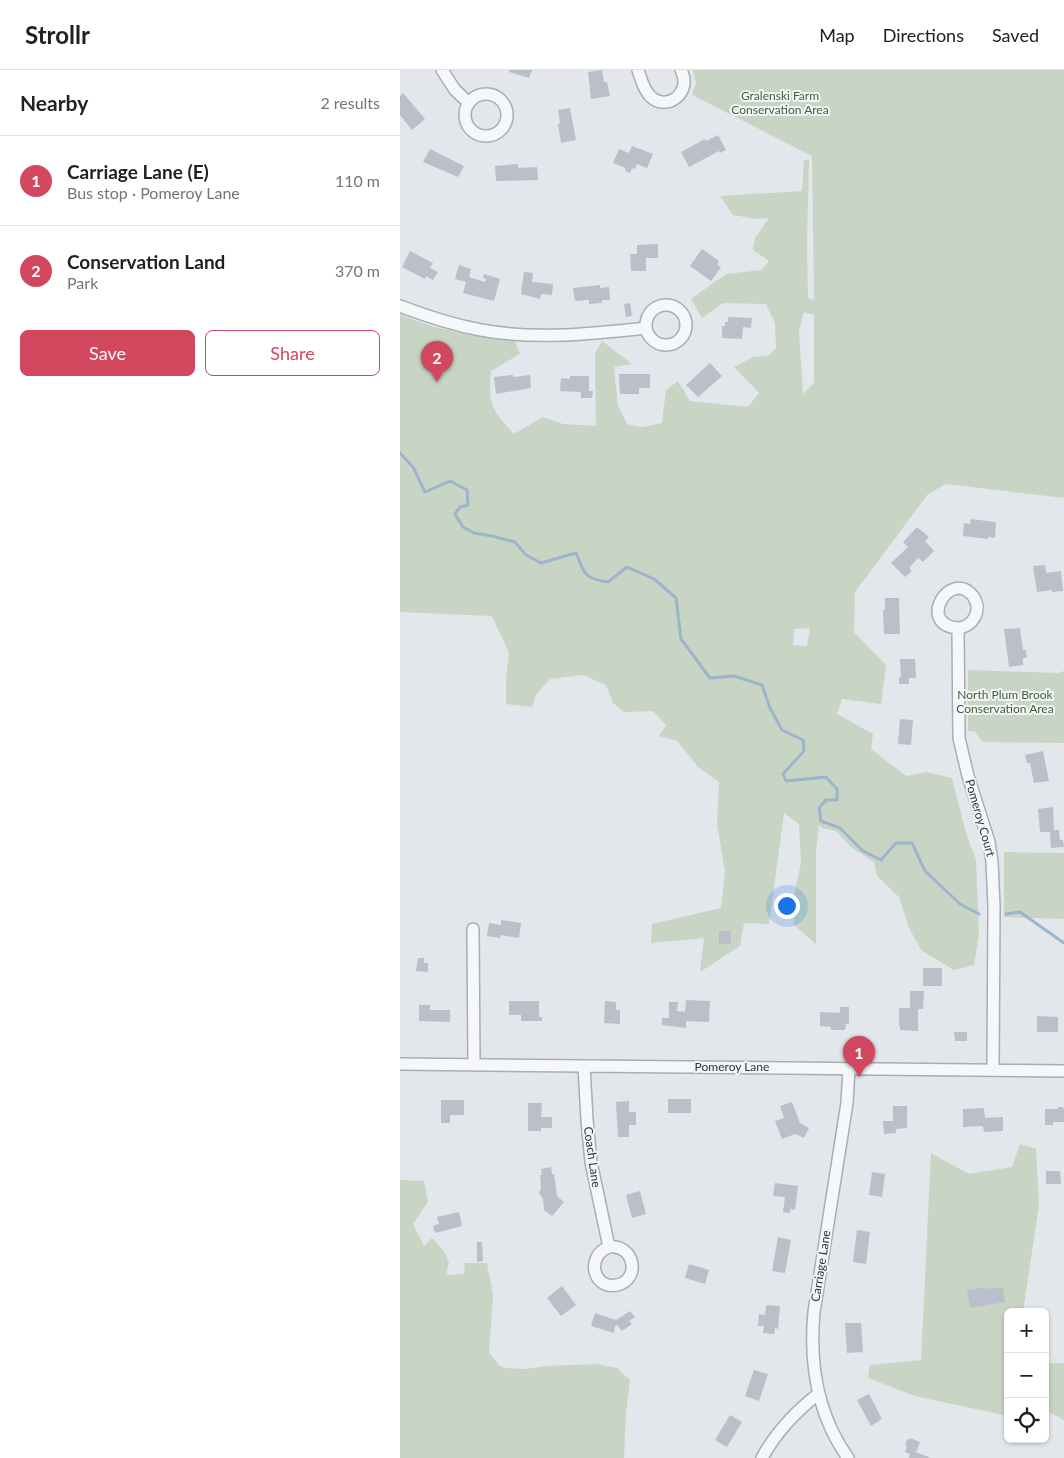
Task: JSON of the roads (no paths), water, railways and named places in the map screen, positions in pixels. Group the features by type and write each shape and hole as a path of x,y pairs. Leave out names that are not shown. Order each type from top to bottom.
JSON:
{"street":[{"path":"442,70 455,90 469,103"},
{"path":"638,70 649,95 655,100 663,102 673,100 682,92 685,82 681,70"},
{"path":"400,306 467,327 515,334 579,335 646,328"},
{"name":"Pomeroy Court","path":"958,628 959,738 968,776 989,842 992,862 994,906 993,1070"},
{"path":"473,929 474,1065"},
{"name":"Pomeroy Lane","path":"400,1064 1064,1071"},
{"name":"Coach Lane","path":"584,1066 591,1162 609,1247"},
{"name":"Carriage Lane","path":"848,1458 833,1433 818,1394 812,1354 812,1328 847,1103 849,1068"},
{"path":"762,1458 774,1437 785,1424 818,1394"}],"waterway":[{"path":"400,453 413,467 425,492 450,481 467,490 468,505 460,507 455,514 463,527 474,533 515,542 526,555 541,563 576,553 586,574 600,581 608,582 627,567 654,579 676,598 681,639 710,678 734,676 762,685 770,708 782,730 803,740 804,751 783,774 786,781 826,777 837,789 837,800 826,800 819,808 821,821 840,828 863,851 881,860 896,843 912,843 925,871 960,904 979,914"},
{"path":"1006,914 1020,912 1064,943"}],"place":[{"name":"Conservation Land","path":"437,382"},
{"name":"Carriage Lane (E)","path":"859,1077"}],"park label":[{"name":"Gralenski Farm Conservation Area","path":"780,103"},
{"name":"North Plum Brook Conservation Area","path":"1005,702"}]}
